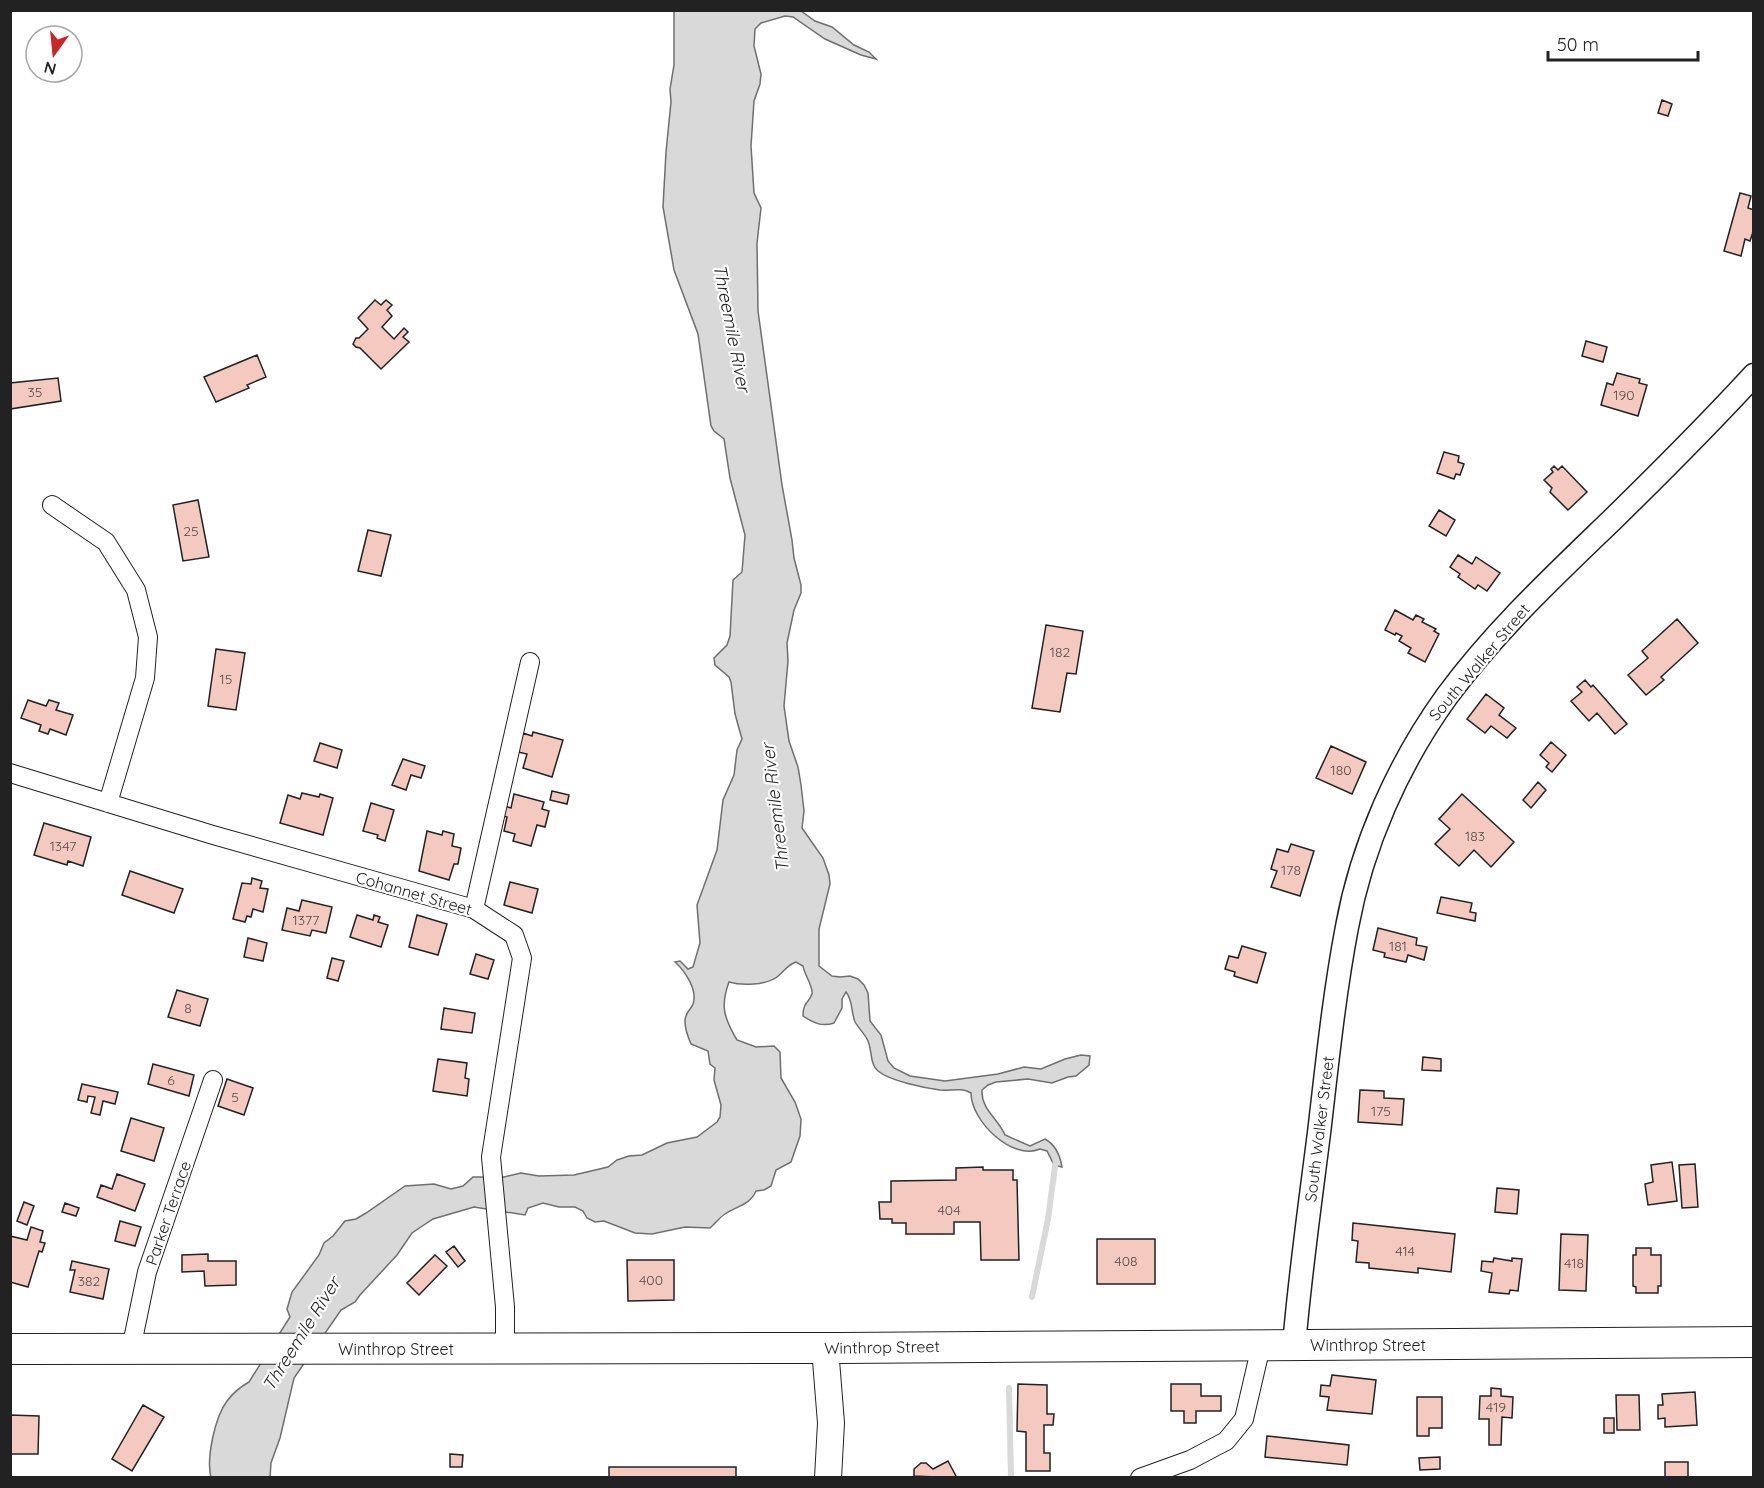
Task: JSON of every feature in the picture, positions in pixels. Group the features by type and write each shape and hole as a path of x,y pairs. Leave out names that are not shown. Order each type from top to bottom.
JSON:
{"highway":[{"name":"Winthrop Street","path":"10,1349 825,1348 1754,1342"}],"main road":[{"path":"825,1348 831,1423 828,1478"}],"street":[{"name":"South Walker Street","path":"1294,1346 1300,1270 1329,1042 1347,925 1362,868 1381,813 1400,771 1423,731 1448,695 1493,641 1559,570 1712,421 1754,375"},
{"path":"52,506 106,542 136,590 148,637 145,678 108,803"},
{"path":"474,909 530,662"},
{"name":"Cohannet Street","path":"10,773 474,909 514,935 522,958 500,1095 492,1165 506,1307 505,1349"},
{"name":"Parker Terrace","path":"131,1349 147,1272 213,1080"},
{"path":"1140,1478 1190,1460 1226,1441 1244,1419 1261,1346"}],"water":[{"name":"Threemile River","path":"674,11 801,11 815,21 832,27 876,59 825,39 793,17 785,16 761,23 755,29 754,46 761,74 754,101 751,146 754,193 761,208 757,243 758,311 782,485 794,558 801,585 801,593 794,610 787,643 788,661 784,706 789,741 798,767 801,785 804,811 802,828 823,858 829,875 830,884 819,929 819,966 832,976 850,976 858,979 864,985 868,993 870,1021 881,1035 888,1061 894,1068 910,1076 945,1081 998,1074 1024,1067 1041,1069 1065,1059 1081,1055 1090,1056 1089,1065 1076,1076 1052,1083 1028,1079 996,1082 982,1090 987,1109 1005,1135 1030,1146 1045,1139 1057,1151 1062,1167 1054,1165 1047,1151 1017,1149 995,1136 978,1115 971,1093 963,1090 940,1090 917,1086 883,1075 878,1071 874,1065 868,1041 855,1022 850,999 846,992 842,999 842,1008 834,1023 818,1024 803,1016 805,1005 812,991 803,966 796,962 767,982 747,984 729,982 724,1005 726,1018 737,1040 756,1047 774,1046 780,1052 781,1078 795,1102 801,1119 800,1136 791,1162 776,1170 771,1186 756,1191 747,1202 725,1214 710,1228 685,1227 652,1234 635,1233 604,1221 595,1222 575,1207 559,1207 543,1203 528,1208 525,1215 474,1207 433,1219 412,1233 397,1255 355,1302 341,1310 294,1378 280,1438 271,1463 270,1477 211,1478 211,1449 215,1427 223,1408 234,1393 249,1382 290,1317 287,1309 292,1292 319,1255 324,1243 345,1221 356,1219 405,1186 434,1184 451,1189 463,1186 473,1177 504,1177 521,1173 539,1176 574,1175 608,1167 617,1160 642,1155 667,1143 697,1137 717,1122 720,1117 721,1105 714,1080 715,1068 710,1064 708,1051 691,1044 686,1030 685,1019 692,1005 694,993 683,970 675,962 680,961 688,969 693,967 700,943 697,905 717,850 723,800 734,775 737,750 742,739 735,714 731,682 729,677 715,665 714,658 727,645 730,636 733,580 742,572 745,535 730,478 724,439 711,426 698,334 674,270 663,207 670,89 674,65"}],"building":[{"path":"1662,100 1672,104 1668,116 1658,113"},
{"path":"1740,193 1751,196 1748,208 1754,210 1754,229 1750,241 1745,239 1741,256 1724,251"},
{"path":"375,300 381,305 386,300 392,305 387,310 392,316 382,327 394,339 404,328 408,332 403,337 409,342 381,369 353,344 356,338 368,329 358,318"},
{"path":"1586,341 1607,347 1603,362 1582,356"},
{"path":"257,355 266,377 247,385 249,388 216,402 204,377"},
{"path":"1617,373 1640,379 1639,383 1647,385 1638,416 1601,405 1607,383 1613,385"},
{"path":"58,378 61,401 10,409 10,383"},
{"path":"1444,452 1459,456 1458,462 1464,464 1460,475 1456,474 1454,479 1437,473"},
{"path":"1554,466 1558,470 1562,466 1587,492 1568,510 1550,492 1552,488 1544,480 1553,472 1551,469"},
{"path":"198,500 209,557 183,561 173,505"},
{"path":"1439,510 1455,520 1446,536 1429,526"},
{"path":"368,530 391,535 381,576 358,571"},
{"path":"1458,555 1472,564 1476,557 1500,573 1487,591 1478,585 1475,589 1458,577 1460,574 1450,567"},
{"path":"1395,610 1413,620 1416,615 1424,619 1422,622 1436,629 1434,631 1439,634 1425,662 1408,653 1411,648 1399,641 1402,636 1385,630"},
{"path":"1677,619 1698,643 1661,677 1664,680 1646,695 1628,675 1648,658 1642,651"},
{"path":"1046,625 1083,631 1076,674 1067,673 1060,712 1032,708"},
{"path":"216,649 245,653 236,710 208,706"},
{"path":"1585,680 1591,687 1593,685 1627,724 1615,734 1597,713 1589,721 1571,701 1582,692 1577,687"},
{"path":"1486,694 1504,708 1499,715 1516,728 1507,738 1491,726 1485,733 1467,719"},
{"path":"28,700 46,706 49,700 59,703 56,710 73,715 66,735 50,729 48,734 39,731 41,725 21,718"},
{"path":"533,732 563,740 552,777 523,768 527,754 518,752 523,733 532,736"},
{"path":"1551,742 1566,755 1552,772 1546,767 1549,763 1540,755"},
{"path":"320,743 342,750 337,768 314,761"},
{"path":"1331,746 1366,762 1352,794 1316,778"},
{"path":"403,759 425,766 421,778 411,775 406,790 392,785"},
{"path":"1538,782 1546,790 1531,808 1523,800"},
{"path":"552,791 569,795 567,804 550,800"},
{"path":"302,793 319,797 320,794 333,798 323,835 280,823 288,795 300,799"},
{"path":"514,794 544,802 542,809 549,811 545,827 537,825 531,846 513,841 515,834 504,831 507,817 500,815 502,805 511,808"},
{"path":"1462,794 1514,842 1491,867 1474,850 1459,866 1435,844 1450,829 1439,819"},
{"path":"371,803 394,810 385,841 377,838 378,835 363,831"},
{"path":"44,823 91,837 83,866 68,861 67,865 34,855"},
{"path":"427,831 442,835 443,831 454,834 452,846 461,848 458,864 454,864 449,880 419,871"},
{"path":"1291,844 1314,851 1300,896 1271,887 1277,871 1271,869 1277,849 1288,852"},
{"path":"130,871 183,889 174,913 122,895"},
{"path":"252,878 262,881 260,888 268,889 263,912 253,909 251,917 247,916 245,922 233,919 242,883 251,884"},
{"path":"510,882 538,889 532,913 504,905"},
{"path":"1441,897 1472,903 1470,912 1476,913 1475,921 1437,913"},
{"path":"302,900 332,907 326,933 312,930 310,936 282,930 287,908 299,911"},
{"path":"357,915 373,920 374,915 380,917 378,922 388,925 381,947 350,937"},
{"path":"417,915 447,924 438,955 409,947"},
{"path":"1378,928 1417,938 1416,945 1427,947 1424,960 1408,955 1406,962 1384,957 1385,953 1373,950"},
{"path":"248,938 267,943 263,961 244,957"},
{"path":"1242,946 1266,953 1257,983 1234,976 1235,972 1225,969 1229,956 1238,958"},
{"path":"476,954 494,960 488,979 470,974"},
{"path":"332,958 344,961 338,981 327,978"},
{"path":"177,990 208,999 200,1026 168,1017"},
{"path":"444,1008 475,1013 472,1033 441,1029"},
{"path":"1423,1057 1441,1059 1441,1071 1422,1070"},
{"path":"438,1059 467,1063 465,1078 469,1079 467,1096 433,1091"},
{"path":"153,1064 194,1075 189,1096 148,1084"},
{"path":"227,1079 253,1088 244,1115 218,1106"},
{"path":"82,1084 118,1092 115,1104 103,1101 100,1115 91,1113 95,1097 88,1096 87,1102 78,1100"},
{"path":"1360,1090 1384,1091 1384,1098 1404,1099 1402,1125 1358,1122"},
{"path":"131,1118 164,1128 154,1161 121,1151"},
{"path":"1672,1162 1677,1201 1648,1205 1645,1184 1653,1182 1651,1165"},
{"path":"1695,1164 1698,1207 1682,1208 1679,1165"},
{"path":"983,1167 983,1170 1013,1170 1013,1180 1017,1180 1019,1260 981,1260 980,1222 954,1222 954,1234 906,1234 906,1223 892,1223 892,1219 880,1219 879,1202 891,1202 891,1181 956,1180 956,1168"},
{"path":"117,1174 145,1184 135,1211 97,1197 101,1185 112,1189"},
{"path":"1497,1188 1519,1190 1517,1214 1495,1212"},
{"path":"24,1202 34,1206 27,1225 17,1221"},
{"path":"65,1203 79,1208 76,1216 62,1212"},
{"path":"120,1221 141,1227 135,1246 115,1241"},
{"path":"1353,1223 1455,1234 1451,1272 1418,1268 1418,1273 1369,1268 1369,1263 1356,1262 1358,1241 1352,1240"},
{"path":"31,1227 43,1231 40,1242 45,1243 42,1252 39,1251 28,1287 10,1282 10,1236 27,1240"},
{"path":"1561,1234 1588,1235 1586,1291 1559,1290"},
{"path":"1097,1239 1155,1239 1155,1284 1097,1284"},
{"path":"454,1246 465,1261 458,1267 446,1252"},
{"path":"1636,1248 1651,1248 1651,1255 1661,1255 1661,1286 1658,1286 1658,1293 1636,1293 1636,1287 1633,1286 1633,1255 1636,1255"},
{"path":"208,1254 208,1261 236,1261 236,1285 205,1286 204,1271 182,1272 182,1255"},
{"path":"435,1255 447,1266 419,1295 407,1283"},
{"path":"1494,1258 1512,1261 1512,1258 1522,1259 1518,1291 1510,1290 1509,1294 1489,1292 1492,1273 1481,1271 1482,1261 1493,1262"},
{"path":"627,1260 674,1260 674,1300 628,1301"},
{"path":"72,1261 109,1269 103,1299 70,1292 75,1270 70,1270"},
{"path":"1332,1375 1376,1380 1372,1414 1327,1410 1329,1397 1320,1396 1321,1385 1330,1386"},
{"path":"1018,1384 1047,1385 1047,1414 1054,1414 1053,1425 1044,1425 1044,1453 1050,1453 1050,1471 1026,1471 1026,1432 1017,1431"},
{"path":"1171,1384 1201,1384 1201,1396 1221,1396 1221,1411 1196,1411 1196,1423 1184,1423 1184,1411 1171,1411"},
{"path":"1491,1388 1501,1389 1501,1396 1513,1397 1512,1418 1502,1417 1501,1445 1489,1445 1489,1419 1479,1419 1480,1396 1491,1396"},
{"path":"1695,1392 1697,1425 1665,1427 1665,1418 1658,1419 1658,1405 1663,1405 1662,1394"},
{"path":"1616,1395 1639,1395 1640,1430 1617,1430"},
{"path":"1417,1397 1442,1397 1442,1428 1429,1428 1429,1436 1417,1436"},
{"path":"143,1405 164,1417 132,1471 112,1459"},
{"path":"10,1415 39,1416 38,1454 10,1454"},
{"path":"1604,1418 1614,1418 1614,1433 1604,1433"},
{"path":"1267,1436 1349,1445 1347,1465 1265,1457"},
{"path":"450,1454 463,1455 462,1467 450,1467"},
{"path":"1440,1457 1440,1469 1420,1470 1419,1458"},
{"path":"948,1461 957,1478 914,1476 914,1469 921,1463 926,1463 933,1469"},
{"path":"1665,1462 1688,1462 1688,1478 1665,1478"},
{"path":"609,1467 736,1467 736,1478 609,1478"}],"waterway":[{"path":"1032,1297 1048,1219 1056,1159"},
{"path":"1009,1388 1011,1478"}]}
